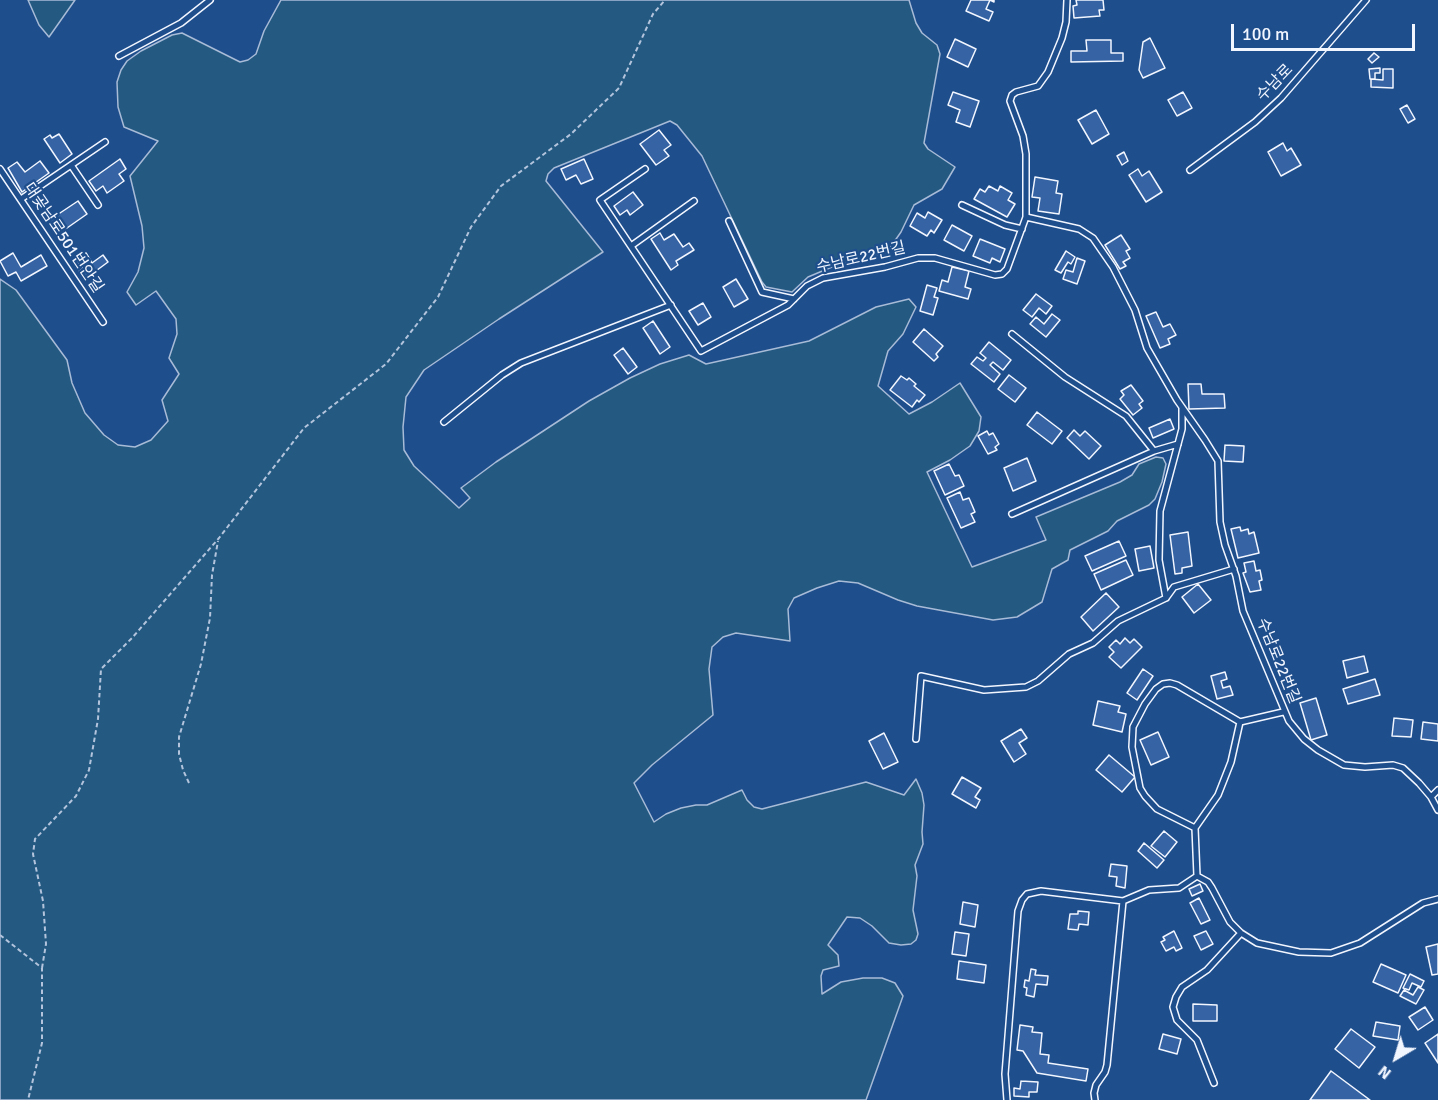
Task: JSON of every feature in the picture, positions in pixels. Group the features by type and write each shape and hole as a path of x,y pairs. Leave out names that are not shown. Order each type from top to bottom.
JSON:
{"lane":[{"path":"119,56 181,23 210,0"},
{"name":"수남로22번길","path":"645,169 600,200 701,351 788,305 807,286 823,278 885,267 918,258 935,258 995,275 1002,274 1007,269 1026,217 1026,154 1023,136 1010,101 1016,92 1038,86 1048,72 1062,38 1066,22 1067,0"},
{"name":"수남로","path":"1190,171 1273,105 1366,0"},
{"path":"21,200 105,142"},
{"path":"71,165 98,205"},
{"name":"대곶남로501번안길","path":"0,169 103,322"},
{"path":"631,246 694,201"},
{"path":"962,205 1005,225 1022,229"},
{"name":"수남로22번길","path":"1026,217 1079,229 1093,238 1113,267 1134,310 1148,348 1182,408 1218,461 1220,522 1225,545 1234,569 1244,611 1284,712 1304,739 1331,758 1354,767 1398,766 1409,772 1431,797 1438,810"},
{"path":"729,221 762,292 794,299"},
{"path":"444,422 502,375 521,363 671,305"},
{"path":"1012,334 1065,377 1120,411 1134,424 1154,451"},
{"path":"1166,598 1159,560 1160,511 1182,429 1182,408"},
{"path":"1012,514 1154,451 1178,444"},
{"path":"916,739 921,676 984,690 1026,687 1038,681 1069,654 1093,643 1118,621 1166,598 1174,587 1234,569"},
{"path":"1195,828 1157,809 1140,788 1132,747 1133,727 1156,689 1163,684 1170,683 1240,722 1284,712"},
{"path":"1197,876 1195,828 1218,795 1231,762 1240,722"},
{"path":"1431,797 1438,790"},
{"path":"1007,1100 1005,1074 1018,911 1027,894 1041,891 1123,901 1149,890 1179,888 1197,876"},
{"path":"1197,876 1208,882 1230,922 1241,933 1257,943 1299,952 1331,953 1360,943 1423,903 1438,899"},
{"path":"1095,1100 1096,1085 1107,1065 1123,901"},
{"path":"1214,1083 1197,1040 1177,1020 1173,1007 1182,987 1207,970 1241,933"}],"path":[{"path":"28,1100 42,1043 42,968 46,944 43,901 33,854 35,839 76,796 89,770 99,719 101,669 132,638 219,538 304,428 386,364 438,297 471,227 501,186 571,134 619,88 653,14 665,0"},
{"path":"189,783 181,762 179,737 201,664 210,618 212,575 219,538"},
{"path":"0,935 42,968"}],"shaded area":[{"path":"28,0 75,0 49,37 39,25"},
{"path":"281,0 909,0 916,23 922,33 937,45 940,54 924,143 928,149 955,167 942,189 914,205 901,232 887,252 832,267 808,277 792,292 766,287 762,282 702,156 677,125 670,121 554,168 548,174 546,181 603,252 424,370 406,397 403,427 404,450 414,466 459,508 470,498 461,488 496,462 589,401 660,364 689,355 706,364 809,341 876,307 909,299 916,307 903,334 888,351 878,386 909,414 960,383 981,417 979,431 970,446 927,472 972,567 1046,540 1036,517 1120,482 1132,475 1139,464 1156,457 1163,458 1166,464 1155,499 1149,505 1117,521 1108,531 1070,550 1068,560 1052,569 1042,602 1017,617 993,620 917,606 858,583 839,581 794,598 788,609 790,641 736,633 723,637 712,647 709,669 713,715 652,765 634,783 654,822 681,808 707,805 742,790 754,807 762,809 866,782 904,795 916,779 924,805 923,844 915,865 917,876 913,910 918,934 916,940 911,944 889,943 860,918 847,917 828,945 838,955 839,966 823,970 821,976 822,994 841,982 863,978 882,978 895,983 903,996 866,1100 0,1100 0,279 16,290 67,360 72,383 85,413 104,435 118,445 135,447 151,440 168,421 162,400 179,374 169,358 177,334 176,319 156,291 136,305 127,292 138,272 144,248 142,226 130,176 158,141 124,127 118,107 117,82 127,61 172,35 182,33 240,62 248,60 256,54 264,31"}],"building":[{"path":"971,0 990,0 986,9 993,12 989,21 966,11"},
{"path":"1076,0 1103,0 1104,10 1099,10 1100,16 1074,18 1073,6 1077,5"},
{"path":"1150,38 1165,68 1143,78 1139,70 1143,42"},
{"path":"955,39 976,49 968,67 947,57"},
{"path":"1086,40 1111,40 1111,53 1123,53 1123,61 1071,62 1071,51 1087,51"},
{"path":"1374,53 1379,57 1372,63 1368,59"},
{"path":"1380,68 1380,73 1375,73 1375,79 1370,79 1369,69"},
{"path":"1383,69 1393,69 1393,88 1371,87 1371,79 1383,80"},
{"path":"953,92 979,101 970,127 956,122 960,110 948,105"},
{"path":"1183,92 1192,108 1177,116 1168,100"},
{"path":"1407,105 1415,119 1408,123 1400,109"},
{"path":"1096,110 1109,134 1092,144 1078,120"},
{"path":"659,130 671,145 664,150 669,156 656,165 640,144"},
{"path":"59,134 72,154 60,163 44,139 50,135 52,138"},
{"path":"1283,143 1287,151 1291,148 1301,165 1281,176 1268,152"},
{"path":"1124,152 1128,161 1122,165 1117,156"},
{"path":"120,159 126,169 119,174 124,181 107,193 103,186 96,191 89,181"},
{"path":"584,159 593,179 581,184 576,175 566,180 561,169"},
{"path":"40,161 49,173 22,192 8,168 17,162 25,172"},
{"path":"1138,169 1142,176 1149,171 1162,192 1146,202 1129,175"},
{"path":"1035,177 1058,181 1056,193 1062,194 1059,214 1038,211 1040,198 1032,197"},
{"path":"989,186 998,191 1000,186 1012,193 1008,200 1015,204 1007,217 974,199 980,189 985,192"},
{"path":"633,192 643,205 630,215 627,210 620,215 614,206"},
{"path":"78,201 87,214 57,235 48,221"},
{"path":"928,212 942,220 934,233 931,230 927,236 910,226 917,213 925,218"},
{"path":"952,225 972,236 964,251 944,240"},
{"path":"660,233 664,240 674,234 683,247 689,243 694,250 676,261 678,265 671,270 651,239"},
{"path":"1121,235 1130,249 1126,251 1130,258 1123,262 1126,266 1120,269 1105,245"},
{"path":"980,239 1005,249 1000,262 992,258 990,263 973,256"},
{"path":"1066,251 1075,257 1071,264 1068,262 1061,273 1055,270"},
{"path":"13,253 21,267 41,255 47,266 21,281 16,272 8,276 0,261"},
{"path":"86,253 92,263 103,255 108,262 85,279 79,271 83,269 77,260"},
{"path":"1077,258 1085,261 1077,284 1063,279 1066,270 1073,272"},
{"path":"952,267 969,271 965,287 971,289 968,299 939,291 942,280 948,282"},
{"path":"736,279 748,299 734,307 723,287"},
{"path":"927,285 937,288 934,297 938,298 933,315 920,311"},
{"path":"1036,294 1052,306 1046,314 1039,308 1032,317 1023,310"},
{"path":"703,303 711,317 698,325 689,311"},
{"path":"1156,312 1163,327 1170,324 1176,335 1168,339 1170,344 1160,348 1146,316"},
{"path":"1052,314 1060,320 1046,337 1030,324 1036,317 1044,324"},
{"path":"653,321 670,347 660,354 643,328"},
{"path":"924,329 943,346 936,354 938,357 934,361 913,342"},
{"path":"989,342 1011,360 1003,370 993,362 990,365 1000,374 994,382 971,364 977,357 983,361 986,358 980,353"},
{"path":"623,348 637,367 628,374 614,355"},
{"path":"1009,375 1026,388 1015,402 998,389"},
{"path":"901,376 907,380 909,378 916,384 914,386 925,395 912,407 890,390"},
{"path":"1188,384 1201,384 1202,394 1224,394 1225,408 1189,409"},
{"path":"1131,385 1143,401 1139,404 1142,408 1133,415 1120,399 1124,395 1121,391"},
{"path":"1037,412 1062,431 1052,444 1027,425"},
{"path":"1170,419 1174,429 1153,438 1149,428"},
{"path":"1074,430 1080,436 1085,431 1101,446 1089,459 1067,438"},
{"path":"987,431 989,435 993,433 999,444 995,447 997,450 988,454 978,436"},
{"path":"1225,445 1244,446 1243,462 1224,461"},
{"path":"1027,458 1036,481 1013,491 1004,468"},
{"path":"949,464 955,476 959,475 964,486 945,495 934,471"},
{"path":"960,492 963,500 969,498 975,512 971,514 975,522 961,528 947,498"},
{"path":"1240,527 1241,531 1248,529 1249,534 1254,532 1259,553 1238,558 1231,529"},
{"path":"1188,532 1192,566 1182,568 1182,573 1175,574 1170,535"},
{"path":"1119,541 1126,556 1092,571 1085,556"},
{"path":"1150,546 1154,568 1139,571 1135,549"},
{"path":"1126,560 1133,575 1101,590 1094,574"},
{"path":"1254,561 1256,571 1260,570 1261,590 1250,592 1243,573 1246,572 1244,563"},
{"path":"1198,584 1211,600 1194,613 1182,597"},
{"path":"1106,593 1119,607 1093,631 1081,617"},
{"path":"1125,638 1130,643 1134,639 1142,647 1121,668 1109,657 1114,652 1109,647 1116,640 1120,644"},
{"path":"1364,656 1368,672 1347,678 1343,661"},
{"path":"1143,669 1153,676 1137,700 1127,693"},
{"path":"1225,672 1227,679 1221,681 1223,688 1230,686 1233,695 1217,699 1211,676"},
{"path":"1375,679 1380,695 1348,704 1343,689"},
{"path":"1316,698 1327,735 1311,740 1300,703"},
{"path":"1098,701 1120,706 1118,712 1126,714 1122,732 1093,725"},
{"path":"1394,718 1413,720 1411,737 1392,736"},
{"path":"1423,722 1438,724 1438,741 1421,739"},
{"path":"1021,729 1027,738 1019,743 1026,754 1014,762 1001,741"},
{"path":"1158,732 1169,757 1151,765 1140,740"},
{"path":"884,733 898,762 883,769 869,741"},
{"path":"1109,755 1135,777 1122,792 1096,770"},
{"path":"962,777 981,788 975,797 980,800 976,808 952,794"},
{"path":"1164,831 1177,842 1165,857 1151,846"},
{"path":"1144,843 1164,860 1157,868 1138,851"},
{"path":"1111,864 1127,866 1125,888 1116,886 1117,877 1109,876"},
{"path":"1200,884 1203,891 1192,896 1189,889"},
{"path":"1199,898 1210,920 1201,924 1190,903"},
{"path":"963,902 978,905 975,927 960,924"},
{"path":"1078,911 1089,912 1088,925 1079,924 1078,930 1068,929 1070,914 1078,914"},
{"path":"1174,931 1182,948 1176,951 1174,947 1166,951 1161,942 1165,940 1163,937"},
{"path":"1206,931 1213,944 1201,950 1194,936"},
{"path":"955,932 969,934 966,956 952,954"},
{"path":"1438,944 1438,974 1432,975 1426,947"},
{"path":"959,961 986,965 984,983 957,979"},
{"path":"1381,964 1406,975 1398,993 1373,982"},
{"path":"1031,969 1036,970 1035,975 1048,976 1047,985 1036,984 1034,997 1026,995 1027,988 1024,987 1025,980 1029,981"},
{"path":"1410,974 1424,981 1421,987 1412,983 1409,990 1403,988"},
{"path":"1418,987 1424,990 1416,1004 1400,996 1404,990 1413,995"},
{"path":"1193,1004 1217,1005 1217,1021 1193,1021"},
{"path":"1425,1007 1433,1020 1418,1030 1409,1017"},
{"path":"1376,1022 1400,1026 1398,1040 1373,1036"},
{"path":"1020,1025 1033,1027 1032,1032 1042,1033 1040,1054 1049,1055 1048,1063 1088,1069 1086,1081 1037,1073 1023,1051 1017,1050"},
{"path":"1351,1029 1375,1047 1359,1068 1335,1049"},
{"path":"1163,1034 1181,1039 1177,1054 1159,1049"},
{"path":"1438,1034 1438,1063 1425,1043"},
{"path":"1331,1071 1370,1100 1310,1100"},
{"path":"1021,1081 1038,1082 1037,1092 1029,1092 1029,1097 1014,1096 1014,1088 1020,1089"}]}
